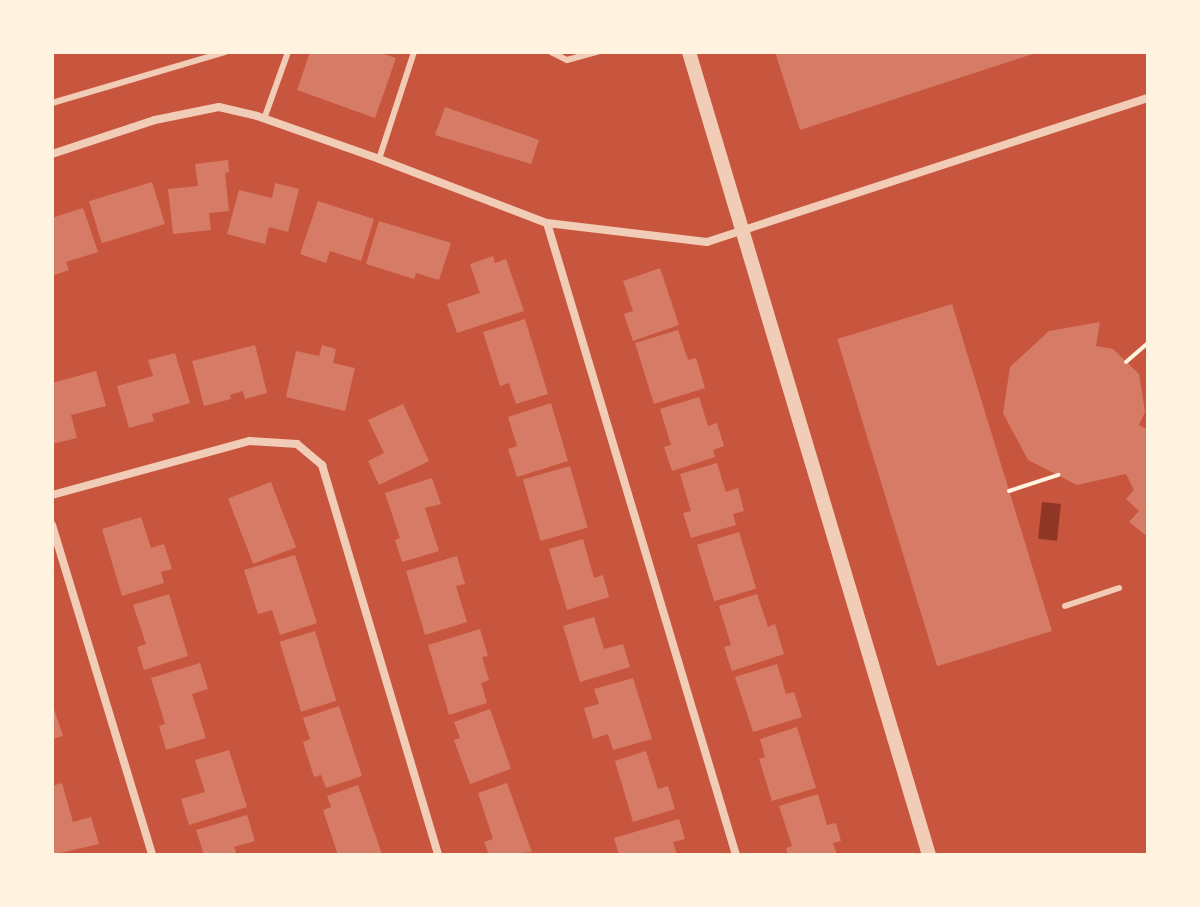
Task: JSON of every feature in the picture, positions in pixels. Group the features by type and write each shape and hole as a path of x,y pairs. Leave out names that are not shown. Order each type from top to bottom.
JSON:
{"street":[{"path":"689,52 929,855"},
{"path":"52,154 155,120 219,107 264,119 379,159 547,223 707,242 1148,98"},
{"path":"547,223 736,855"},
{"path":"52,495 250,441 297,444 322,465 438,855"},
{"path":"52,525 152,855"}],"lane":[{"path":"52,103 225,52"},
{"path":"264,119 288,52"},
{"path":"379,159 414,52"},
{"path":"551,52 567,60 597,52"},
{"path":"1065,606 1119,588"}],"path":[{"path":"1126,362 1148,343"},
{"path":"1009,491 1058,475"}],"shaded area":[{"path":"1042,502 1061,504 1057,541 1038,539"}],"building":[{"path":"310,52 377,52 396,58 375,118 297,90"},
{"path":"775,52 1036,52 1036,53 800,130"},
{"path":"445,107 539,140 531,164 435,135"},
{"path":"228,160 229,172 225,173 229,211 209,213 211,230 173,234 168,189 198,186 195,164"},
{"path":"152,182 165,224 102,243 89,201"},
{"path":"275,183 299,189 288,232 269,227 265,244 227,234 239,190 272,198"},
{"path":"318,201 374,219 361,261 330,251 326,263 300,254"},
{"path":"83,208 98,252 66,262 69,270 52,276 52,218"},
{"path":"379,221 451,243 439,280 416,273 414,279 366,264"},
{"path":"493,256 495,263 506,259 524,311 457,333 447,304 480,293 470,264"},
{"path":"660,268 679,325 633,341 624,314 633,311 623,281"},
{"path":"952,304 1052,631 937,666 837,339"},
{"path":"525,319 548,394 516,404 509,383 500,386 483,332"},
{"path":"1100,322 1096,346 1113,349 1139,374 1145,412 1139,425 1148,430 1148,537 1129,522 1139,511 1126,499 1134,490 1126,474 1077,485 1028,460 1003,413 1010,367 1049,331"},
{"path":"678,330 688,360 696,358 705,388 654,404 635,343"},
{"path":"255,345 267,393 245,399 243,391 230,395 231,399 204,406 192,361"},
{"path":"322,345 336,349 333,363 355,368 345,411 286,397 296,351 319,356"},
{"path":"175,353 190,403 152,414 154,421 129,428 117,386 153,376 148,360"},
{"path":"96,371 106,406 71,415 77,438 52,444 52,383"},
{"path":"699,397 708,426 717,423 724,446 713,450 715,457 672,471 664,447 671,445 660,409"},
{"path":"551,403 568,461 517,477 508,449 517,446 508,417"},
{"path":"403,404 429,461 379,485 368,461 384,453 368,420"},
{"path":"717,463 726,492 738,488 744,511 733,514 736,525 691,538 683,513 691,511 680,474"},
{"path":"570,466 588,528 541,541 523,480"},
{"path":"432,478 441,504 425,508 439,551 402,562 395,540 400,538 385,493"},
{"path":"271,482 296,547 253,564 228,498"},
{"path":"141,517 151,548 164,544 172,569 161,572 164,583 122,596 102,529"},
{"path":"739,532 756,588 714,601 697,545"},
{"path":"583,539 594,578 603,575 609,597 567,610 549,549"},
{"path":"295,555 317,623 280,635 272,610 258,614 244,570"},
{"path":"457,556 465,584 456,586 467,622 425,635 406,571"},
{"path":"169,594 188,656 144,670 137,647 146,644 133,605"},
{"path":"757,594 768,627 775,624 784,654 732,671 724,647 731,645 719,606"},
{"path":"594,617 604,649 623,644 630,667 580,682 563,626"},
{"path":"480,629 488,656 482,657 489,680 481,683 487,703 449,715 428,645"},
{"path":"315,631 336,701 301,712 280,642"},
{"path":"200,663 208,689 192,694 206,738 166,750 159,726 165,724 151,678"},
{"path":"777,664 786,694 794,692 802,717 753,732 735,677"},
{"path":"633,678 652,739 613,750 608,734 593,739 584,708 599,704 594,689"},
{"path":"339,706 362,776 326,788 321,775 314,777 303,742 310,739 303,718"},
{"path":"490,709 511,769 470,784 454,740 460,738 454,722"},
{"path":"52,710 63,736 52,739"},
{"path":"797,727 816,788 772,801 759,759 765,757 760,739"},
{"path":"229,750 247,807 189,825 181,799 205,792 195,760"},
{"path":"646,751 658,789 668,786 675,809 633,822 615,761"},
{"path":"62,783 73,822 91,817 99,844 52,855 52,786"},
{"path":"507,783 532,852 489,855 484,842 493,839 478,793"},
{"path":"358,785 382,854 338,855 323,810 331,807 327,796"},
{"path":"818,794 827,825 836,823 841,841 833,843 837,855 788,855 786,848 792,846 779,806"},
{"path":"247,815 255,841 234,847 237,855 204,855 196,830"},
{"path":"679,819 685,839 673,842 677,855 619,855 614,838"}]}
